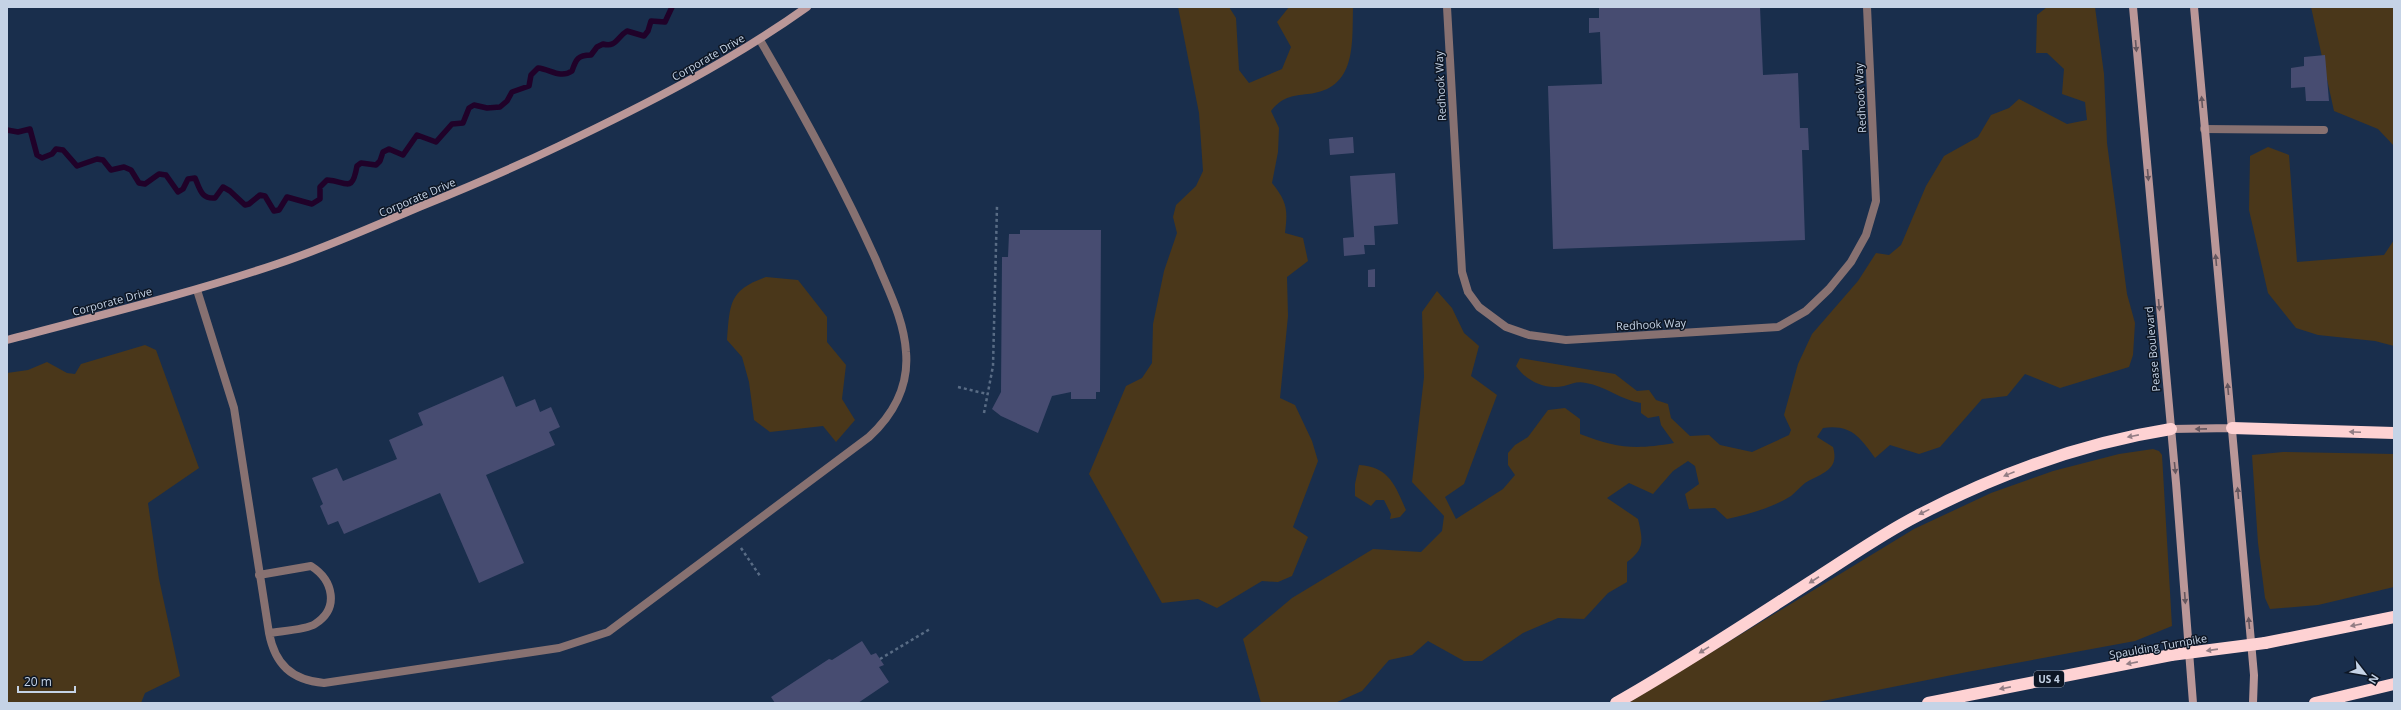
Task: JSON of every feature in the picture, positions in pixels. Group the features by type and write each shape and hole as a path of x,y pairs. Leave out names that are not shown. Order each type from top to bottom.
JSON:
{"highway":[{"path":"2232,428 2394,433"},
{"path":"1616,703 1657,680 1877,538 1924,512 1959,495 2055,456 2135,435 2171,429"},
{"name":"Spaulding Turnpike","path":"1928,703 2171,655 2265,643 2394,617"},
{"path":"2315,703 2394,684"}],"street":[{"name":"Corporate Drive","path":"7,340 197,290 279,263 363,231 520,164 676,89 760,40 807,7"},
{"name":"Pease Boulevard","path":"2133,7 2171,429 2193,703"},
{"path":"2194,7 2254,676 2253,703"},
{"path":"2171,429 2232,428"}],"lane":[{"name":"Redhook Way","path":"1447,7 1462,272 1468,292 1479,307 1506,326 1529,335 1566,340 1778,327 1806,311 1829,289 1850,262 1866,235 1876,201 1867,7"},
{"path":"197,290 234,408 243,458 259,575 269,633 275,656 280,663 310,682 324,683 559,648 608,632 869,438 884,423 898,401 904,379 907,354 897,310 842,186 790,90 760,40"},
{"path":"2204,129 2324,130"},
{"path":"259,575 311,566 323,573 329,586 331,602 326,615 314,625 269,633"}],"path":[{"path":"984,414 993,366 997,206"},
{"path":"958,387 987,394"},
{"path":"741,547 760,576"},
{"path":"880,659 930,629"}],"shaded area":[{"path":"1178,7 1229,7 1236,18 1239,70 1249,83 1282,69 1291,47 1277,22 1289,7 1353,7 1351,49 1344,74 1336,84 1324,90 1287,98 1275,106 1271,111 1279,128 1278,152 1272,183 1281,195 1285,206 1285,233 1303,238 1308,261 1287,277 1288,316 1280,398 1295,405 1312,441 1318,461 1293,527 1308,537 1292,576 1278,582 1262,581 1217,608 1198,599 1162,603 1089,474 1126,386 1142,378 1152,363 1153,324 1164,271 1177,233 1173,217 1176,205 1196,186 1203,171 1199,113"},
{"path":"2047,7 2095,7 2104,74 2107,143 2127,294 2135,323 2133,355 2129,367 2060,388 2025,374 2007,396 1982,399 1940,447 1919,454 1890,445 1875,458 1859,438 1848,430 1833,427 1823,428 1817,437 1833,447 1834,455 1834,461 1828,470 1805,483 1791,496 1776,504 1752,513 1727,519 1715,508 1689,509 1685,494 1699,484 1695,466 1688,461 1673,471 1653,494 1629,483 1607,498 1638,519 1641,533 1640,548 1637,553 1627,562 1627,582 1608,593 1584,619 1558,618 1523,633 1482,661 1464,661 1428,641 1412,655 1389,660 1362,691 1335,703 1261,703 1243,639 1292,598 1373,549 1421,552 1442,531 1444,516 1412,482 1424,377 1422,312 1437,291 1452,308 1464,333 1479,346 1471,376 1497,395 1464,484 1445,497 1456,519 1503,489 1515,475 1508,465 1508,453 1515,445 1528,437 1548,410 1565,408 1580,419 1580,434 1615,445 1648,447 1674,443 1661,425 1659,416 1648,418 1641,413 1641,403 1583,382 1557,387 1537,384 1520,372 1516,366 1520,358 1615,374 1637,391 1649,390 1656,400 1668,404 1671,418 1690,436 1709,435 1720,445 1752,452 1789,435 1791,430 1784,415 1798,364 1812,334 1858,281 1876,253 1889,255 1901,245 1926,186 1944,156 1978,137 1991,115 2009,108 2019,99 2067,124 2087,120 2085,102 2062,94 2064,69 2047,53 2036,53 2037,15"},
{"path":"2311,7 2394,7 2394,146 2378,129 2334,111"},
{"path":"2268,147 2289,155 2297,262 2384,255 2394,240 2394,346 2375,341 2318,335 2296,328 2268,293 2249,210 2250,156"},
{"path":"766,277 798,280 827,317 827,342 846,365 842,399 855,420 836,442 823,426 770,432 754,420 749,382 742,357 727,340 728,327 731,307 738,293 745,287"},
{"path":"145,345 156,350 199,468 148,503 159,579 180,676 145,693 141,703 7,703 7,373 28,370 47,362 67,373 75,374 81,364"},
{"path":"2153,449 2159,451 2162,455 2172,626 2135,641 1967,672 1813,703 1628,703 1914,529 1991,493 2053,471 2119,454"},
{"path":"2283,452 2394,454 2394,587 2318,605 2270,609 2265,598 2258,543 2252,455"},
{"path":"1359,465 1378,470 1390,479 1406,510 1400,517 1390,519 1391,514 1384,500 1376,500 1371,506 1355,496 1355,484"}],"building":[{"path":"1599,7 1760,7 1763,75 1798,73 1800,128 1808,128 1809,150 1802,150 1805,240 1553,249 1548,86 1602,84 1600,32 1589,33 1589,18 1599,18"},
{"path":"2325,55 2329,101 2306,101 2305,87 2291,88 2291,68 2304,66 2304,57"},
{"path":"1353,137 1354,153 1330,155 1329,139"},
{"path":"1395,173 1398,224 1374,226 1375,245 1364,245 1365,254 1344,256 1343,238 1354,237 1350,176"},
{"path":"1020,230 1101,230 1100,392 1096,392 1096,399 1071,399 1071,392 1052,396 1038,433 1001,416 992,409 1001,392 1002,257 1008,257 1009,234 1020,234"},
{"path":"1375,269 1375,287 1368,287 1368,270"},
{"path":"503,376 516,407 535,399 540,412 551,407 560,427 549,432 555,445 486,475 524,563 479,583 440,493 344,534 338,521 328,525 320,506 323,504 312,478 337,468 343,481 397,459 389,440 423,425 418,413"},
{"path":"862,641 871,655 876,653 884,665 879,667 889,682 858,703 775,703 771,697 829,659 832,660"}],"waterway":[{"path":"7,130 18,132 30,129 37,155 42,158 52,154 56,149 63,150 77,166 97,159 103,160 111,170 124,167 131,170 139,183 145,184 159,174 166,175 178,192 183,189 188,179 195,178 204,195 210,198 215,198 223,187 230,191 245,205 249,204 260,195 265,196 274,211 279,210 287,197 312,204 320,199 320,187 327,180 348,184 351,183 357,166 361,163 376,165 380,161 383,152 389,149 403,155 417,135 436,142 452,124 463,123 469,108 474,105 487,108 500,107 507,101 512,92 529,86 531,75 538,68 559,74 568,73 572,71 578,58 591,55 597,47 603,44 607,45 614,43 627,31 644,36 648,31 651,21 665,22 672,7"}]}
